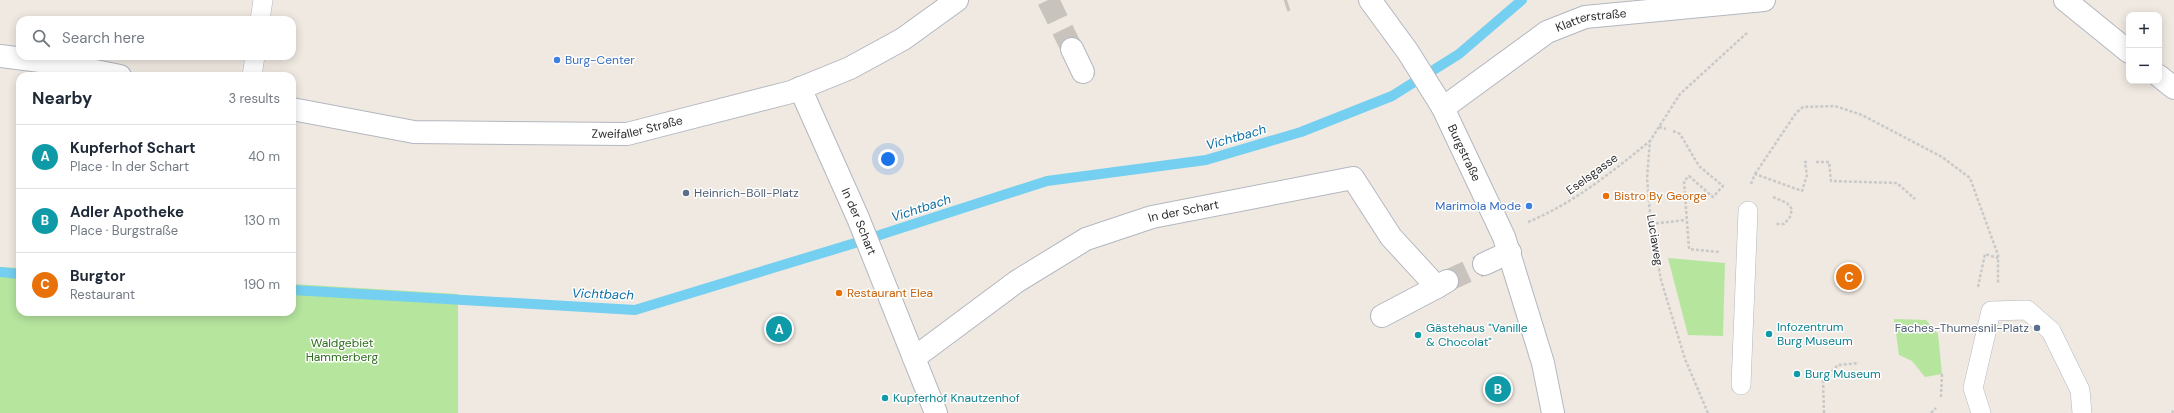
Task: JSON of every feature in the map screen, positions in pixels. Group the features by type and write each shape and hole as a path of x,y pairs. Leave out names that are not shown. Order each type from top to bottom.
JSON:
{"street":[{"name":"Zweifaller Straße","path":"296,110 414,132 627,134 800,88 850,68 903,39 957,0"},
{"name":"Burgstraße","path":"1370,0 1408,52 1444,108 1510,252 1543,364 1553,413"},
{"name":"Klatterstraße","path":"1444,108 1547,32 1585,17 1764,0"},
{"path":"2064,0 2126,50"},
{"path":"1072,50 1083,72"},
{"path":"0,56 16,58"},
{"path":"32,60 100,72"},
{"path":"2162,78 2174,88"},
{"name":"In der Schart","path":"800,88 850,214 874,258 936,413"},
{"name":"In der Schart","path":"914,358 1016,282 1086,239 1152,217 1353,178 1391,237 1442,284 1382,316"},
{"path":"1484,264 1510,252"}],"lane":[{"path":"261,16 263,0"},
{"path":"253,72 254,60"},
{"path":"1741,385 1748,211"},
{"path":"1981,413 1972,388 1992,311 2027,310 2051,331 2080,390 2082,413"}],"path":[{"name":"Luciaweg","path":"1708,413 1685,359 1670,314 1661,280 1651,224 1647,178 1650,141 1680,94 1752,29"},
{"path":"1755,174 1796,113 1803,107 1835,106 1862,115 1942,157 1970,178 1998,258 1998,311"},
{"path":"1659,127 1666,129"},
{"path":"1673,131 1680,134 1698,166 1723,186 1714,197 1689,176 1684,181 1689,249 1719,252 1719,245"},
{"name":"Eselsgasse","path":"1542,216 1571,201 1600,181 1650,141"},
{"path":"1777,182 1802,191 1806,175 1805,162 1807,162"},
{"path":"1816,162 1829,162 1831,181 1897,183 1914,199"},
{"path":"1651,224 1686,220"},
{"path":"1978,287 1985,254 1998,258"},
{"path":"1824,413 1823,380 1838,365 1859,364"},
{"path":"1941,397 1942,374"},
{"path":"1930,413 1936,408"},
{"path":"2172,413 2174,409"}],"green space":[{"path":"1668,258 1725,263 1723,336 1688,335"},
{"name":"Waldgebiet Hammerberg","path":"0,267 16,268 16,316 296,316 296,284 458,294 458,413 0,413"},
{"path":"1894,319 1926,320 1938,334 1942,374 1925,377 1912,361 1899,355"}],"waterway":[{"name":"Vichtbach","path":"296,290 635,310 855,243 1047,181 1206,160 1301,132 1392,96 1459,54 1522,0"},
{"name":"Vichtbach","path":"0,272 16,274"}],"tunnel":[{"path":"1048,0 1072,49"},
{"path":"1447,281 1484,264"}],"place":[{"name":"Burg-Center","path":"557,60"},
{"name":"Heinrich-Böll-Platz","path":"686,193"},
{"name":"Bistro By George","path":"1606,196"},
{"name":"Marimola Mode","path":"1529,206"},
{"name":"Burgtor","path":"1849,277"},
{"name":"Restaurant Elea","path":"839,293"},
{"name":"Faches-Thumesnil-Platz","path":"2037,328"},
{"name":"Kupferhof Schart","path":"779,329"},
{"name":"Infozentrum Burg Museum","path":"1769,334"},
{"name":"Gästehaus \"Vanille & Chocolat\"","path":"1418,335"},
{"name":"Burg Museum","path":"1797,374"},
{"name":"Adler Apotheke","path":"1498,389"},
{"name":"Kupferhof Knautzenhof","path":"885,398"}]}
